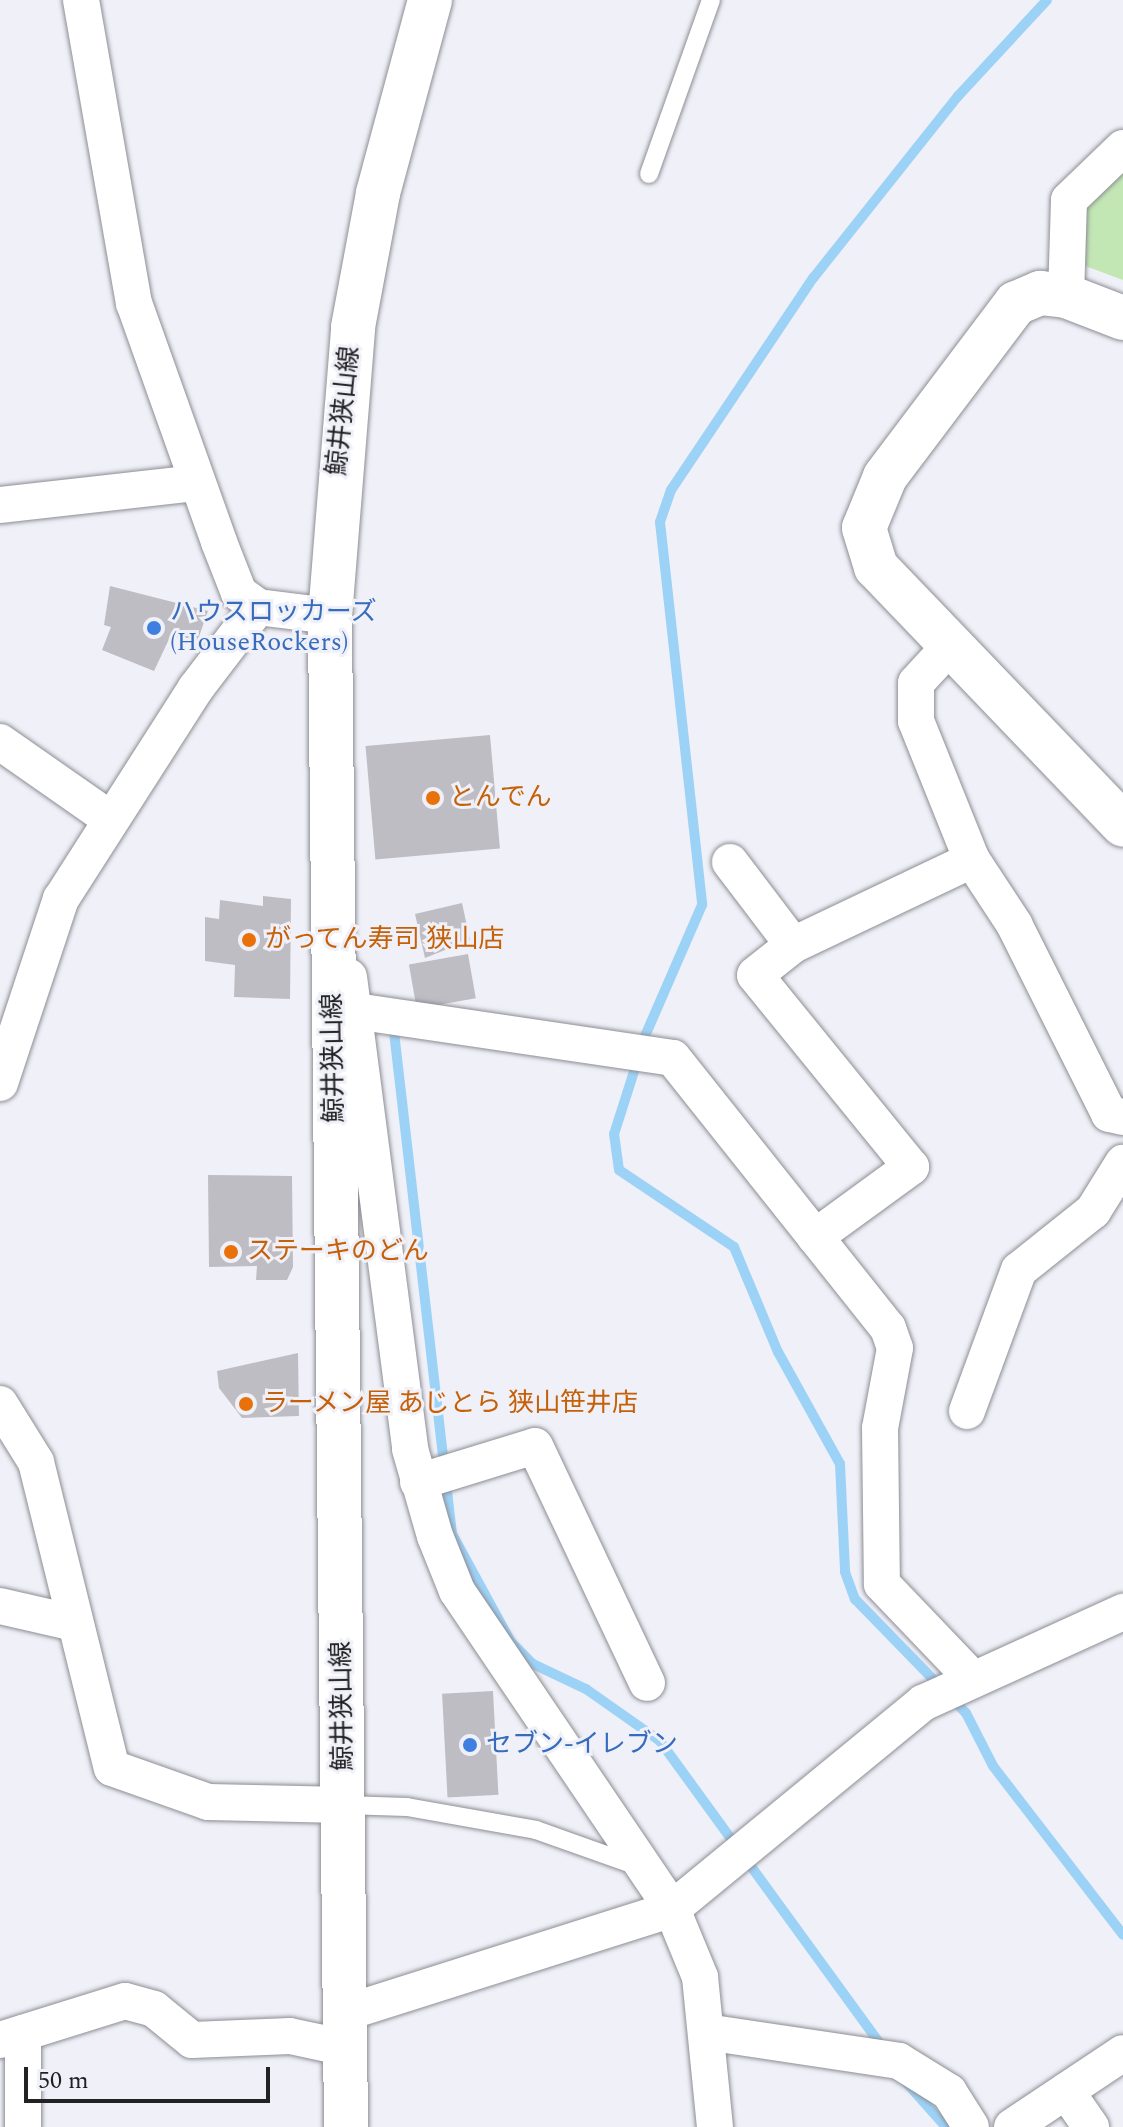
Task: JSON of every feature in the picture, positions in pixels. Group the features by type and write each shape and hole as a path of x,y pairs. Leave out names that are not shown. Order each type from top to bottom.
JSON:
{"main road":[{"name":"鯨井狭山線","path":"346,2127 344,1013 332,882 330,616 339,431 353,327 378,193 430,0"},
{"path":"1123,318 1066,296 1040,293 1000,320 868,505 867,551 950,646 1123,825"}],"street":[{"path":"81,0 134,303 239,593 258,607 330,616"},
{"path":"1066,296 1069,200 1123,148"},
{"path":"0,505 197,483"},
{"path":"0,1083 61,899 109,818 258,607"},
{"path":"950,646 910,696 972,860 1014,924 1109,1114 1123,1117"},
{"path":"0,742 109,818"},
{"path":"815,1237 911,1167 755,975 793,945 972,860"},
{"path":"730,862 793,945"},
{"path":"715,2127 700,1977 672,1909 638,1866 457,1591 344,1013 663,1053 888,1328 895,1348 880,1428 882,1584 971,1677"},
{"path":"967,1411 1019,1270 1093,1211 1123,1163"},
{"path":"1,1413 36,1462 112,1768 208,1802 344,1805"},
{"path":"435,1478 535,1446 647,1683"},
{"path":"0,1606 74,1623"},
{"path":"23,2127 12,2036 125,2001 154,2009 192,2040 346,2031 672,1909 744,1854 923,1703 971,1677 1123,1613"},
{"path":"706,2032 892,2061 949,2092 971,2127"},
{"path":"1012,2127 1123,2053"},
{"path":"1066,2091 1091,2127"}],"lane":[{"path":"649,174 711,0"},
{"path":"344,1805 407,1807 536,1830 638,1866"}],"green space":[{"path":"1123,161 1123,280 1080,264 1086,196"}],"building":[{"path":"110,586 208,611 196,645 171,635 154,671 102,650 111,627 104,625"},
{"name":"とんでん","path":"490,735 500,849 375,859 365,746"},
{"name":"がってん寿司 狭山店","path":"263,896 291,899 290,999 234,997 235,965 205,961 205,917 219,919 220,900 263,906"},
{"path":"462,903 470,940 425,958 415,914"},
{"path":"468,954 476,998 417,1009 409,964"},
{"path":"208,1175 292,1176 293,1267 287,1280 256,1280 257,1266 209,1267"},
{"path":"298,1353 299,1416 242,1418 219,1388 217,1371"},
{"name":"セブン-イレブン","path":"493,1691 498,1795 448,1798 442,1694"}],"waterway":[{"path":"1047,0 958,96 813,278 671,490 660,522 702,905 646,1034 614,1134 619,1170 734,1247 778,1352 840,1464 845,1572 855,1599 966,1713 993,1766 1123,1935"},
{"path":"394,1032 452,1534 511,1642 533,1664 586,1689 660,1741 885,2051"},
{"path":"905,2081 946,2127"}],"place":[{"name":"ハウスロッカーズ (HouseRockers)","path":"154,628"},
{"name":"とんでん","path":"433,798"},
{"name":"がってん寿司 狭山店","path":"249,940"},
{"name":"ステーキのどん","path":"231,1252"},
{"name":"ラーメン屋 あじとら 狭山笹井店","path":"246,1404"},
{"name":"セブン-イレブン","path":"470,1745"}]}
